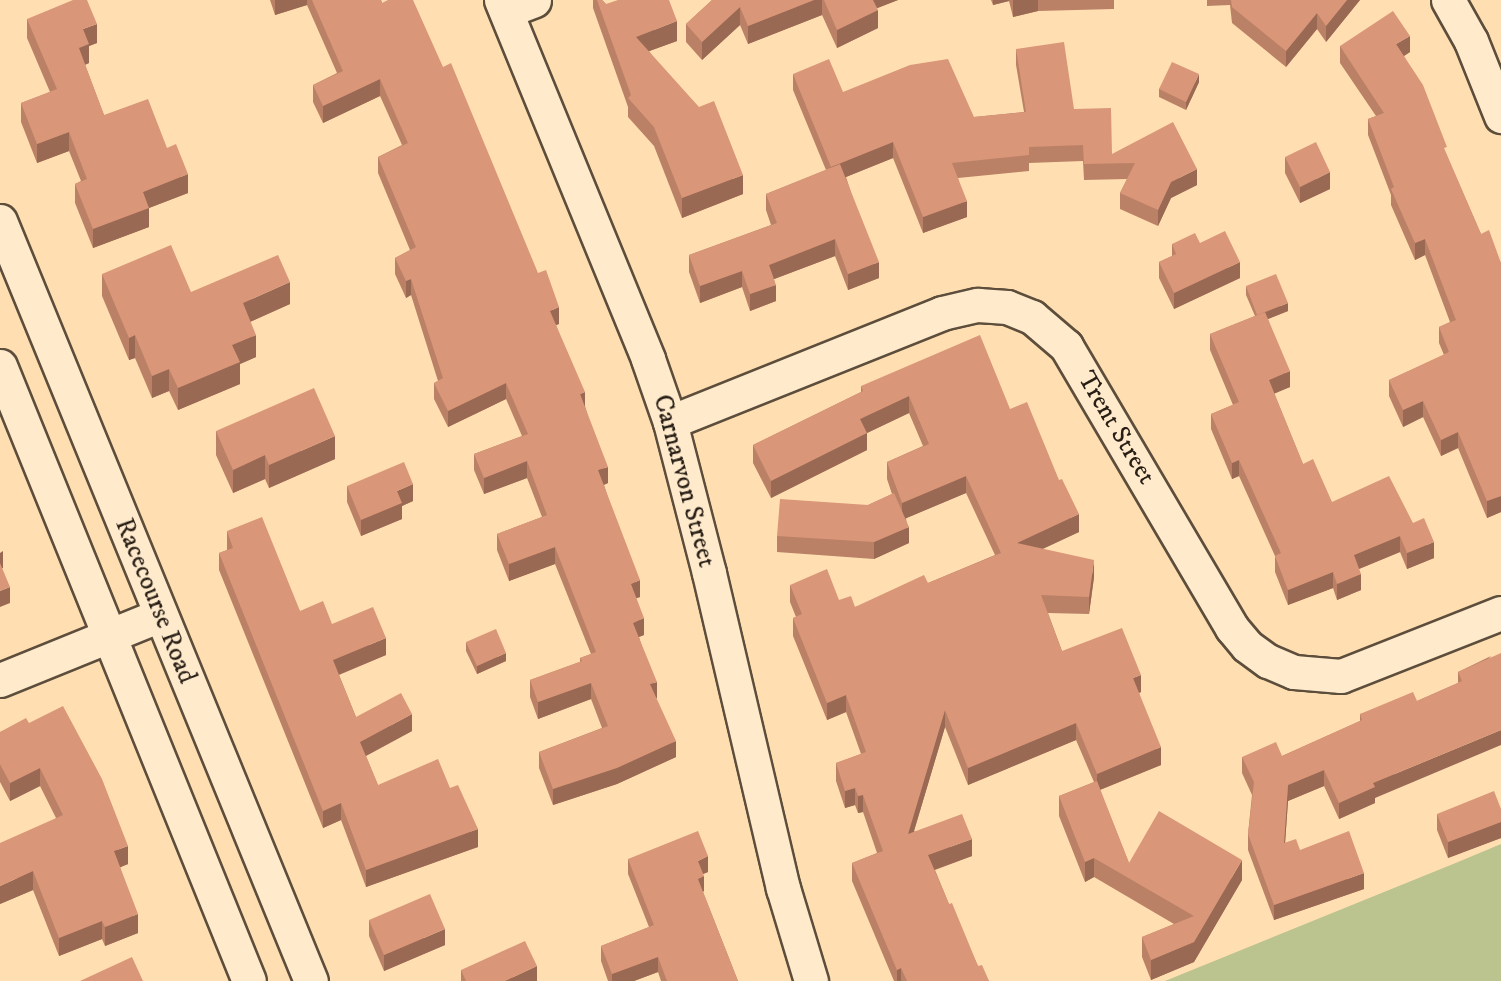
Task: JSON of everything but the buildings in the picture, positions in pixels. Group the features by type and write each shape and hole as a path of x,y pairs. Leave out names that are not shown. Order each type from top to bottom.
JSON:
{"street":[{"path":"1448,0 1471,41 1501,116"},
{"name":"Carnarvon Street","path":"514,4 670,422 709,573 783,888 810,981"},
{"name":"Racecourse Road","path":"0,221 311,981"},
{"name":"Trent Street","path":"670,422 942,313 978,305 1007,307 1032,317 1066,346 1232,628 1247,646 1268,661 1294,672 1341,676 1501,614"},
{"path":"0,366 249,981"},
{"path":"0,681 160,615"}],"green space":[{"path":"1501,844 1501,981 1165,981 1458,862"}]}
